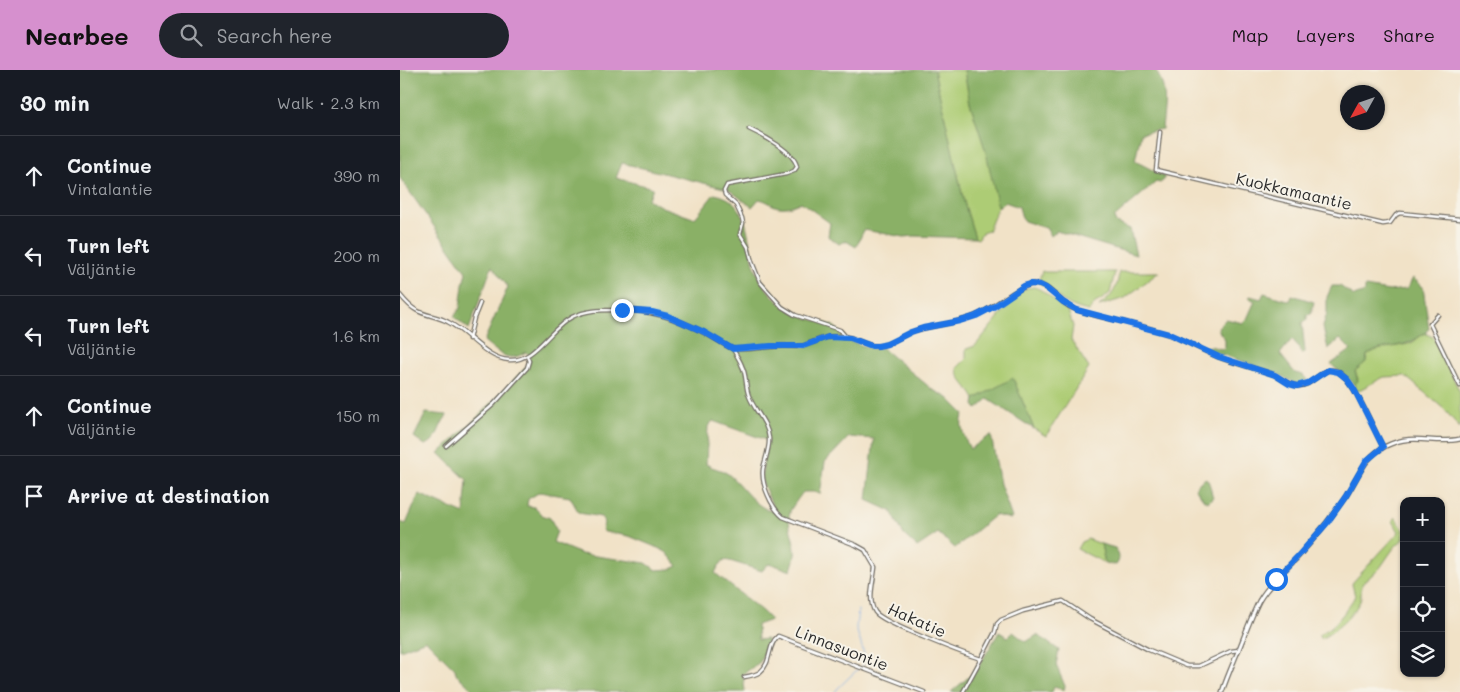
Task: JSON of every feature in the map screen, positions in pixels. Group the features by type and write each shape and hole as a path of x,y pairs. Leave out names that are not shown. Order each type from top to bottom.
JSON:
{"street":[{"path":"749,129 787,152 796,162 797,167 786,174 727,185 724,191 725,195 736,205 742,218 743,223 740,234 748,247 760,282 782,307 795,314 840,330 846,337"},
{"name":"Kuokkamaantie","path":"1160,132 1156,170 1383,224 1390,224 1396,215 1400,213 1460,219"},
{"path":"400,295 413,308 422,313 446,320 469,339 498,358 505,360 519,359 527,356 537,349 561,324 581,313 593,310 652,312 668,316 733,349 803,346 828,337 846,337 872,346 881,346 923,328 976,316 995,306 1024,286 1031,284 1040,285 1077,310 1169,334 1219,357 1275,375 1289,384 1297,386 1308,383 1328,370 1338,372 1347,379 1354,389 1383,447"},
{"path":"469,339 480,303"},
{"path":"1438,315 1430,324 1460,386"},
{"name":"Hakatie","path":"733,349 746,377 748,394 769,438 763,480 778,514 856,545 864,550 875,567 872,581 872,602 874,610 879,616 908,631 981,659"},
{"path":"446,446 494,404 521,375 529,365 527,356"},
{"path":"1222,692 1260,600 1327,523 1346,496 1366,461 1383,447 1410,438 1442,441 1460,439"},
{"path":"963,692 995,632 997,624 1001,620 1023,611 1060,601 1065,602 1090,619 1149,650 1187,666 1196,666 1231,651 1238,650"},
{"name":"Linnasuontie","path":"744,677 757,674 763,669 774,640 781,636 924,692"}],"green space":[{"path":"400,70 934,70 964,202 975,238 904,237 864,230 856,247 846,241 839,244 828,236 830,223 801,202 792,206 782,207 759,199 752,207 728,189 622,163 616,178 653,188 649,200 662,207 693,218 696,217 714,194 727,198 736,205 746,225 757,272 766,288 778,301 801,316 835,327 845,339 872,349 882,348 933,390 948,398 964,414 962,427 970,449 991,435 1000,484 1012,518 995,515 955,548 938,533 917,547 904,535 891,511 867,500 874,439 850,437 825,462 820,494 803,492 790,510 789,521 795,546 791,571 772,564 767,565 762,571 724,560 715,573 771,620 757,625 758,640 767,639 767,644 760,662 743,674 745,692 475,692 426,640 400,650 400,522 406,524 419,494 464,514 467,480 439,453 483,412 526,367 530,356 526,352 514,357 504,356 484,341 508,287 492,266 469,329 454,317 460,308 466,272 400,178","holes":["713,421 766,440 761,479 775,512 755,502 726,472 706,464 708,426","540,492 570,497 579,513 601,517 604,523 602,530 605,532 629,536 658,548 666,552 678,566 671,569 656,570 646,563 581,554 553,542 557,531 550,518 542,515 534,507 527,506 528,499"]},
{"path":"934,70 964,70 970,103 987,154 998,207 988,231 982,233 978,239 975,238 964,202"},
{"path":"964,70 1155,70 1162,85 1165,99 1162,129 1141,133 1135,161 1164,176 1164,180 1160,183 1156,182 1114,218 1116,223 1130,229 1136,255 1057,231 1051,236 1046,228 1024,221 1019,207 1005,202 998,207 986,152 970,103"},
{"path":"1042,271 1115,272 1110,293 1095,303 1089,311 1069,304 1039,283"},
{"path":"1119,272 1159,272 1125,298 1099,306 1114,292"},
{"path":"1413,278 1423,287 1429,329 1426,331 1426,334 1424,333 1417,339 1402,345 1374,351 1367,355 1366,362 1355,371 1358,381 1354,385 1331,364 1351,350 1340,339 1328,349 1323,327 1327,313 1327,297 1332,286 1340,286 1354,296 1365,292 1365,287 1389,291 1407,289"},
{"path":"1034,287 1044,292 1068,311 1073,326 1071,340 1089,368 1046,436 1034,429 1013,379 975,399 962,381 957,368 966,359 966,349 975,346 1012,301 1013,296 1027,288"},
{"path":"1264,293 1290,301 1292,295 1314,302 1311,313 1307,315 1307,320 1302,323 1305,352 1302,355 1300,348 1292,339 1280,354 1295,373 1303,375 1307,380 1297,384 1274,372 1203,348 1210,346 1220,349 1225,348 1225,339 1218,327 1226,319 1243,323 1247,319 1255,301 1249,298 1250,296 1261,299"},
{"path":"1424,333 1433,337 1460,392 1460,428 1444,409 1405,376 1384,377 1357,391 1354,385 1358,379 1355,371 1368,354 1376,350 1408,344"},
{"path":"1013,378 1034,429 988,399 977,409 974,405 975,399"},
{"path":"426,413 447,416 433,440 425,445 414,437"},
{"path":"1206,478 1213,497 1208,502 1204,500 1195,488"},
{"path":"1395,517 1400,524 1400,542 1379,569 1363,583 1360,601 1353,612 1338,627 1321,639 1319,635 1334,625 1354,598 1353,582 1399,532 1393,521"},
{"path":"1088,539 1101,544 1105,563 1077,549 1081,542"},
{"path":"1101,544 1115,548 1118,552 1119,561 1116,565 1105,563"},
{"path":"999,632 1008,637 1013,632 1026,642 1037,635 1059,650 1056,665 1065,686 1064,690 1054,687 1052,692 951,692 976,671"}],"waterway":[{"path":"858,610 856,628 866,660 862,666"},
{"path":"835,692 858,669"}],"route":[{"path":"622,310 652,312 668,316 704,332 733,349 803,346 828,337 850,338 872,346 881,346 923,328 976,316 995,306 1024,286 1035,284 1046,288 1070,307 1077,310 1169,334 1219,357 1275,375 1289,384 1303,385 1328,370 1334,370 1347,379 1354,389 1383,447 1366,461 1346,496 1327,523 1276,579"}]}
